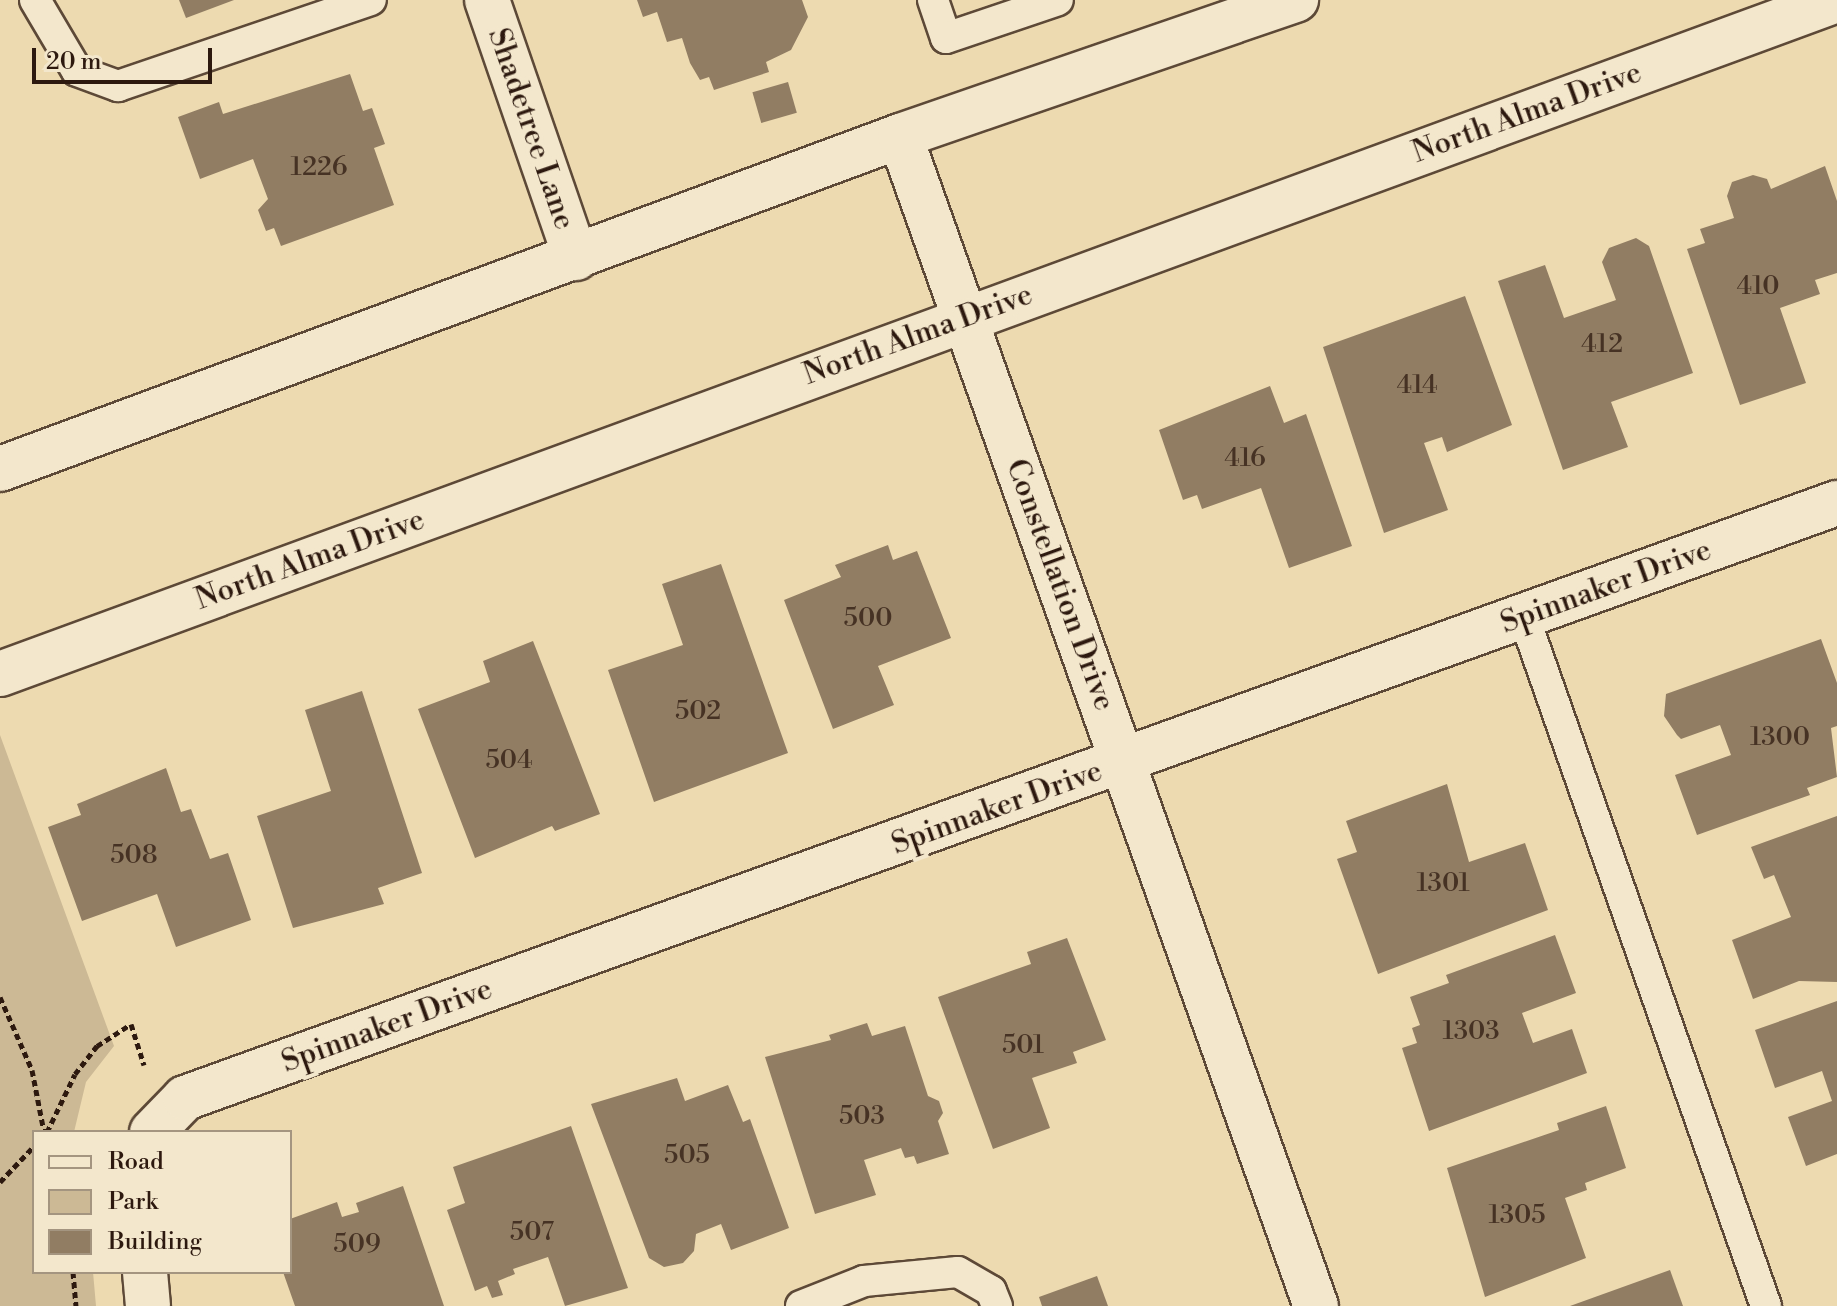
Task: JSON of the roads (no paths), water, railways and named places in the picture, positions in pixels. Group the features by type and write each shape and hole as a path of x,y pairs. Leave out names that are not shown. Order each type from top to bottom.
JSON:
{"street":[{"name":"Shadetree Lane","path":"487,0 576,258"},
{"path":"0,469 900,136 1296,0"},
{"name":"North Alma Drive","path":"0,674 1837,0"},
{"name":"Constellation Drive","path":"900,136 1316,1306"},
{"name":"Spinnaker Drive","path":"156,1125 185,1098 1123,763 1837,503"},
{"path":"145,1274 148,1306"}],"lane":[{"path":"35,0 77,71 118,86 371,0"},
{"path":"933,0 946,38 1058,0"},
{"path":"1524,617 1766,1306"},
{"path":"801,1306 864,1281 958,1272 991,1291 997,1306"}]}
